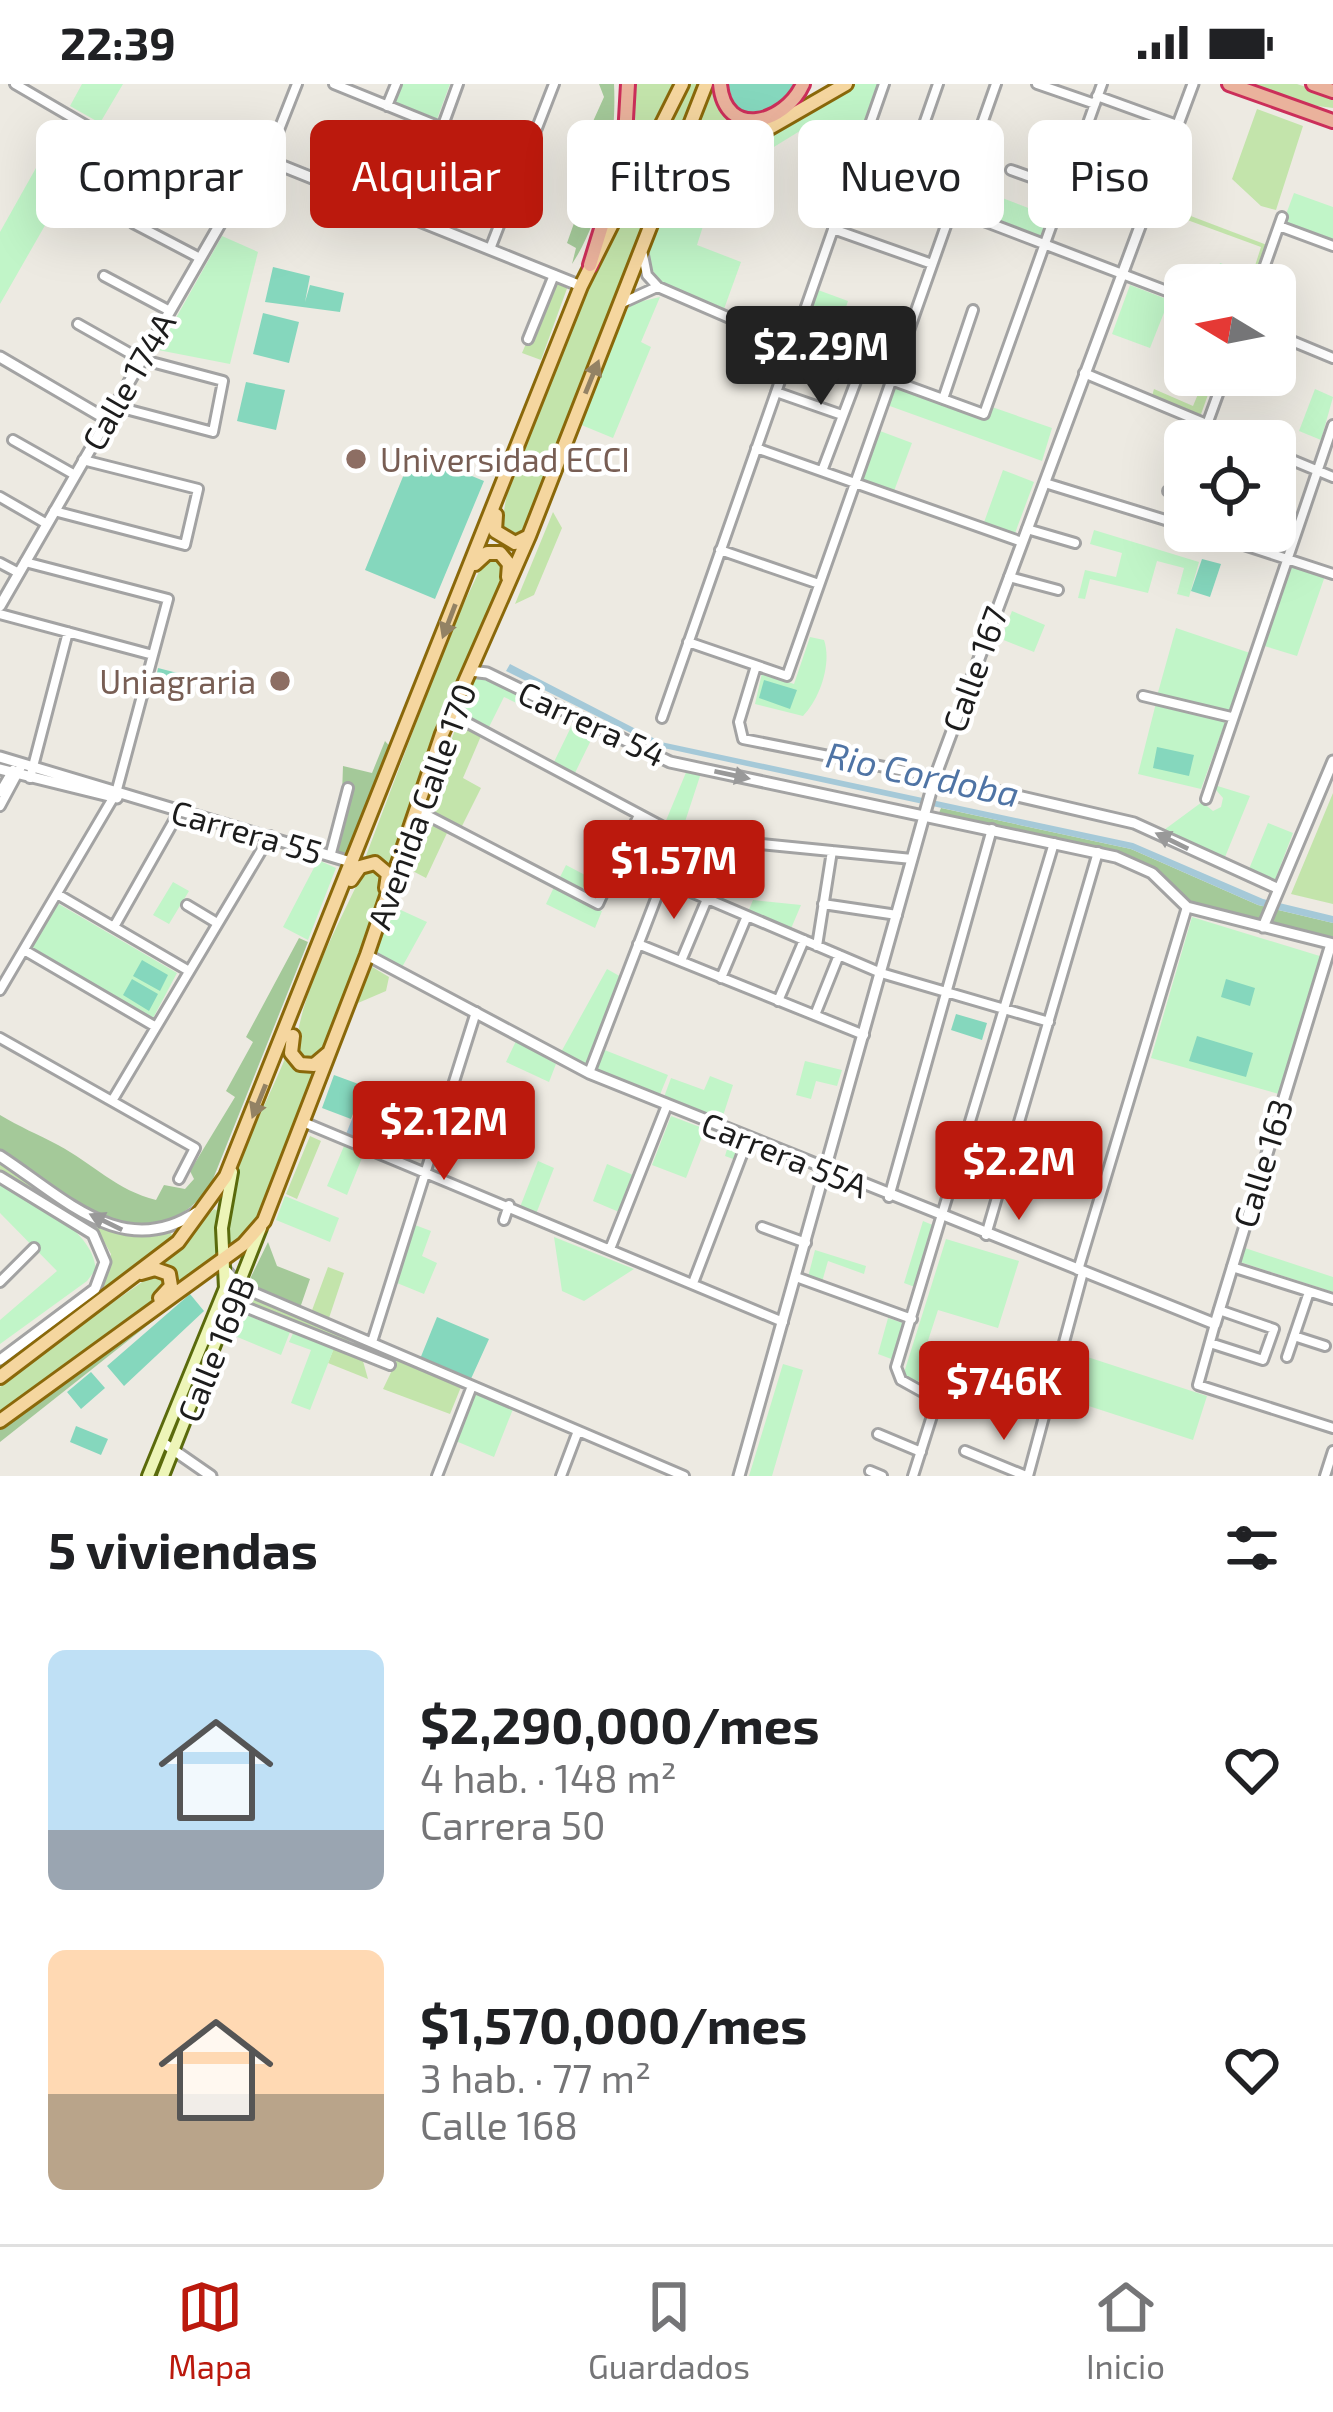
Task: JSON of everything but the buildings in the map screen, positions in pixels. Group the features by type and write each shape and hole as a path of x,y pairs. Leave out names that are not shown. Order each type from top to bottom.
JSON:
{"highway":[{"path":"590,266 624,154 628,84"},
{"path":"720,84 723,103 735,117 760,122 788,107 803,84"},
{"path":"1229,84 1333,121"},
{"path":"1313,84 1333,91"},
{"path":"1293,107 1333,111"}],"main road":[{"name":"Avenida Calle 170","path":"0,1377 188,1233 211,1201 245,1136 305,988 581,286 682,84"},
{"name":"Avenida Calle 170","path":"0,1421 226,1264 264,1220 367,955 450,713 529,536 706,84"},
{"path":"650,230 679,188 702,167 845,84"},
{"path":"507,473 495,531 506,542 529,536"},
{"path":"468,572 487,553 507,560 509,576 499,606"},
{"path":"343,890 365,864 384,868 388,880 378,924"},
{"path":"305,988 291,1053 308,1066 331,1049"},
{"name":"Calle 169B","path":"148,1476 226,1288 226,1193 245,1136"},
{"name":"Calle 169B","path":"164,1476 264,1220"},
{"path":"109,1341 171,1286 165,1271 137,1274"}],"street":[{"path":"15,84 77,120"},
{"name":"Calle 174A","path":"281,120 297,84"},
{"path":"334,84 422,120"},
{"path":"387,106 396,84"},
{"path":"445,120 458,84"},
{"path":"540,120 554,84"},
{"path":"871,120 884,84"},
{"path":"925,120 938,84"},
{"path":"983,120 995,84"},
{"path":"1037,84 1161,120"},
{"path":"1089,120 1102,84"},
{"name":"Calle 167","path":"1179,120 1193,84"},
{"path":"286,168 581,286"},
{"path":"1011,170 1028,176"},
{"path":"1266,264 1281,222 1333,246"},
{"path":"143,228 198,257"},
{"name":"Calle 174A","path":"0,610 214,228"},
{"path":"490,250 498,228"},
{"path":"688,642 787,676 945,228"},
{"path":"1004,228 1164,290"},
{"path":"796,334 984,414 1050,228"},
{"name":"Calle 167","path":"739,1476 934,781 1137,228"},
{"path":"662,718 833,229 932,264"},
{"path":"643,248 646,272 658,287 792,345"},
{"path":"528,339 554,275"},
{"path":"104,276 168,310"},
{"path":"621,304 658,287"},
{"path":"944,399 973,310"},
{"path":"78,324 140,359 218,376 223,387 213,432 114,406"},
{"path":"1296,343 1333,358"},
{"path":"0,357 106,419"},
{"path":"822,471 864,360"},
{"path":"1084,374 1197,420"},
{"path":"776,392 842,415"},
{"path":"1206,799 1333,425"},
{"path":"13,440 75,475"},
{"path":"756,448 1022,542"},
{"path":"54,511 184,545 198,489 83,460"},
{"path":"1296,462 1333,477"},
{"path":"1045,483 1164,519"},
{"path":"0,497 47,524"},
{"path":"1027,529 1075,543"},
{"path":"721,550 819,584"},
{"path":"1270,552 1333,574"},
{"path":"0,562 19,573"},
{"path":"0,990 115,795 168,599 25,562"},
{"path":"1009,577 1058,590"},
{"path":"0,610 153,655"},
{"path":"0,806 19,770 68,632"},
{"path":"756,666 738,733 748,740 1134,823 1278,892"},
{"name":"Carrera 54","path":"470,671 488,673 657,758 926,810 1098,852 1147,870 1187,907 1265,922 1332,944"},
{"path":"1143,696 1231,717"},
{"path":"450,713 680,836 912,859"},
{"name":"Carrera 55","path":"0,757 19,770 354,862"},
{"path":"1265,922 1333,761"},
{"path":"0,792 19,770"},
{"path":"331,854 348,788"},
{"path":"415,810 598,904 639,814"},
{"path":"115,926 179,812"},
{"path":"890,1197 992,829"},
{"path":"112,1101 270,836"},
{"path":"589,1073 680,836"},
{"path":"913,1476 937,1400 896,1372 1008,1010 1054,842"},
{"path":"817,946 832,851"},
{"path":"986,1235 1098,852"},
{"path":"663,880 881,973 1049,1022"},
{"path":"57,893 189,971"},
{"path":"681,961 707,899"},
{"path":"824,904 897,915"},
{"path":"187,905 217,922"},
{"path":"965,1451 1027,1476 1080,1271 1187,907"},
{"path":"722,978 747,916"},
{"path":"778,1000 805,940"},
{"path":"638,944 864,1035"},
{"name":"Calle 163","path":"1332,944 1198,1385 1333,1428"},
{"path":"23,950 156,1027"},
{"name":"Carrera 55A","path":"367,955 589,1073 1215,1324"},
{"path":"815,1015 839,955"},
{"path":"372,1342 476,1012"},
{"path":"0,1038 195,1148 179,1179"},
{"path":"610,1249 667,1105"},
{"path":"303,1122 783,1322"},
{"path":"693,1283 748,1138"},
{"path":"0,1156 91,1215 136,1234 178,1225 211,1201"},
{"path":"0,1177 93,1234 105,1262 95,1289 0,1360"},
{"path":"504,1220 508,1205"},
{"path":"762,1227 806,1243"},
{"path":"0,1282 34,1248"},
{"path":"226,1264 241,1286 684,1476"},
{"path":"1232,1267 1333,1300"},
{"path":"796,1277 911,1319"},
{"path":"1287,1357 1309,1292"},
{"path":"235,1304 390,1365"},
{"path":"1210,1343 1263,1360 1274,1329 1220,1310"},
{"path":"349,1348 356,1335"},
{"path":"1294,1336 1325,1346"},
{"path":"438,1474 472,1386"},
{"path":"561,1476 578,1431"},
{"path":"878,1434 921,1452"},
{"path":"162,1442 211,1476"},
{"path":"1325,1476 1333,1451"},
{"path":"870,1471 882,1476"}],"green space":[{"path":"82,84 123,84 102,120 70,106"},
{"path":"401,84 450,84 437,119 394,102"},
{"path":"599,84 614,84 613,120 594,120 604,97"},
{"path":"632,84 675,84 658,120 631,120"},
{"path":"690,84 701,84 687,120 672,120"},
{"path":"711,84 716,84 730,120 697,120"},
{"path":"728,84 795,84 790,95 759,115 735,109"},
{"path":"853,84 878,84 867,120 798,120 798,132 774,147 774,128"},
{"path":"1246,84 1297,84 1333,96 1333,108 1302,104"},
{"path":"1257,109 1303,126 1276,210 1261,206 1232,179"},
{"path":"36,168 36,228 43,228 0,304 0,232"},
{"path":"1294,193 1333,207 1333,244 1282,225"},
{"path":"1004,199 1028,208 1028,228 1045,228 1041,239 1004,224"},
{"path":"1192,216 1267,245 1260,264 1256,264 1261,247 1192,222"},
{"path":"572,228 590,228 572,264 576,248 567,243"},
{"path":"618,228 644,228 526,529 522,535 505,538 505,505 519,453"},
{"path":"655,228 702,228 697,245 741,262 724,309 664,284 648,257"},
{"path":"222,236 258,252 230,364 158,350"},
{"path":"273,267 310,276 305,302 310,285 344,293 340,312 265,302"},
{"path":"554,278 569,283 541,360 522,353"},
{"path":"1130,285 1164,298 1164,313 1150,348 1112,334"},
{"path":"818,290 848,301 844,313 852,316 840,348 801,332"},
{"path":"660,297 641,342 651,347 613,438 579,424 630,304"},
{"path":"263,313 299,322 289,363 253,354"},
{"path":"246,382 285,390 276,430 237,421"},
{"path":"894,385 986,418 992,407 1052,428 1042,461 887,405"},
{"path":"1154,389 1164,396 1193,406 1197,396 1208,396 1200,417 1152,396"},
{"path":"1315,389 1333,397 1321,440 1299,431"},
{"path":"880,431 912,443 894,491 862,480"},
{"path":"413,452 484,481 435,599 365,570"},
{"path":"1003,470 1034,482 1014,536 983,525"},
{"path":"553,512 562,528 534,595 515,604"},
{"path":"1094,530 1199,562 1189,597 1177,594 1184,568 1157,561 1148,593 1090,579 1085,599 1078,598 1085,570 1116,577 1122,553 1090,544"},
{"path":"497,557 508,569 391,871 379,860 364,861 451,631 483,563"},
{"path":"1202,559 1221,564 1210,597 1191,591"},
{"path":"1288,562 1325,576 1297,656 1261,645"},
{"path":"1012,611 1045,625 1034,652 1001,639"},
{"path":"1176,628 1250,653 1229,713 1157,696"},
{"path":"810,637 824,640 826,659 823,680 809,709 803,716 755,704 762,673 794,684"},
{"path":"158,668 193,677 188,697 154,688"},
{"path":"477,674 549,710 546,717 504,697 487,731 458,715"},
{"path":"764,680 797,690 790,709 759,698"},
{"path":"1156,703 1226,720 1201,789 1138,774"},
{"path":"457,724 481,736 463,778 481,788 460,830 426,813"},
{"path":"572,725 593,736 574,775 553,764"},
{"path":"385,741 393,750 351,859 334,851 349,804 342,794 343,766 372,773"},
{"path":"1157,747 1194,755 1189,776 1153,768"},
{"path":"687,770 701,773 681,834 665,823"},
{"path":"1211,784 1250,796 1225,857 1164,830 1202,802 1213,811 1221,807 1223,798"},
{"path":"1333,793 1333,904 1291,894"},
{"path":"941,808 1131,849 1258,905 1333,923 1333,937 1190,902 1162,874 1128,855 939,813"},
{"path":"425,821 447,833 426,878 407,868"},
{"path":"641,823 675,840 663,871 627,853"},
{"path":"1268,823 1293,833 1275,880 1249,869"},
{"path":"318,860 336,868 308,940 283,927"},
{"path":"566,865 604,885 596,899 559,879"},
{"path":"380,870 385,884 321,1057 306,1061 297,1056 297,1037 310,989 363,872"},
{"path":"173,882 189,891 169,924 153,915"},
{"path":"554,887 602,911 595,928 546,904"},
{"path":"753,900 801,905 790,931 748,912"},
{"path":"57,903 177,973 152,1020 30,946"},
{"path":"392,906 427,922 401,969 375,955"},
{"path":"1192,917 1323,957 1279,1094 1151,1058"},
{"path":"299,938 308,942 209,1189 183,1212 157,1224 104,1217 0,1151 0,1115 142,1196 156,1200 164,1185 185,1189 194,1179 190,1171 235,1097 226,1091 253,1042 246,1037"},
{"path":"142,960 168,975 160,991 133,976"},
{"path":"369,965 389,977 386,991 358,1003"},
{"path":"607,969 623,978 589,1069 560,1054"},
{"path":"132,979 158,994 149,1011 123,995"},
{"path":"1226,979 1255,988 1250,1006 1221,997"},
{"path":"956,1014 987,1023 982,1040 951,1030"},
{"path":"1197,1036 1253,1053 1246,1077 1189,1061"},
{"path":"516,1041 556,1064 549,1082 506,1062"},
{"path":"602,1049 668,1075 659,1097 595,1071"},
{"path":"286,1056 310,1071 321,1066 259,1220 232,1246 228,1226 236,1178"},
{"path":"805,1061 842,1070 837,1086 816,1081 811,1099 796,1095"},
{"path":"334,1075 364,1086 351,1119 322,1108"},
{"path":"710,1076 733,1085 721,1122 664,1097 671,1078 704,1090"},
{"path":"671,1116 742,1143 736,1160 725,1156 728,1146 702,1137 686,1178 652,1165"},
{"path":"445,1120 479,1132 470,1158 437,1144"},
{"path":"310,1136 321,1141 297,1199 286,1194"},
{"path":"344,1146 364,1153 347,1195 327,1186"},
{"path":"538,1161 554,1168 536,1214 520,1207"},
{"path":"0,1164 103,1227 148,1236 170,1232 174,1238 0,1372 0,1364 101,1289 111,1254 98,1231 0,1172"},
{"path":"607,1164 633,1175 619,1212 593,1201"},
{"path":"0,1183 72,1229 92,1254 96,1269 87,1281 0,1344 0,1320 57,1271 0,1213"},
{"path":"285,1196 339,1218 330,1242 276,1220"},
{"path":"214,1209 220,1212 217,1257 176,1283 162,1263"},
{"path":"923,1221 935,1226 915,1287 904,1283"},
{"path":"415,1225 431,1231 422,1256 437,1263 424,1294 397,1283"},
{"path":"554,1237 634,1269 584,1301 562,1291"},
{"path":"946,1239 1019,1261 998,1328 938,1310 923,1356 986,1376 975,1412 945,1400 945,1390 903,1376"},
{"path":"268,1242 277,1266 310,1279 300,1308 247,1285"},
{"path":"1245,1248 1333,1277 1333,1292 1240,1262"},
{"path":"815,1250 866,1266 864,1274 828,1261 822,1282 808,1277"},
{"path":"328,1267 344,1273 328,1321 311,1313"},
{"path":"152,1275 162,1275 167,1283 164,1292 0,1413 0,1387 20,1368"},
{"path":"211,1275 0,1442 0,1427"},
{"path":"249,1293 351,1336 347,1345 244,1306"},
{"path":"190,1294 204,1311 124,1386 107,1366"},
{"path":"244,1314 290,1332 281,1355 230,1334"},
{"path":"437,1317 489,1339 470,1381 420,1359"},
{"path":"888,1318 906,1324 894,1360 878,1354"},
{"path":"295,1329 336,1343 310,1410 291,1403 311,1350 289,1342"},
{"path":"356,1339 461,1387 450,1414 383,1389 396,1362 353,1346"},
{"path":"334,1348 363,1361 368,1379 328,1363"},
{"path":"1069,1351 1207,1396 1193,1440 1055,1395"},
{"path":"783,1364 803,1370 772,1476 749,1476"},
{"path":"91,1372 105,1388 81,1409 67,1392"},
{"path":"472,1386 515,1404 494,1457 451,1439"},
{"path":"76,1426 108,1439 101,1455 70,1442"}],"water":[{"path":"510,664 661,742 1133,843 1263,899 1333,916 1333,923 1258,905 1131,849 659,747 506,671"},
{"path":"365,1087 395,1099 374,1145 346,1134"}],"place":[{"name":"Universidad ECCI","path":"356,459"},
{"name":"Uniagraria","path":"280,681"}],"water label":[{"name":"Rio Cordoba","path":"923,773"}]}
